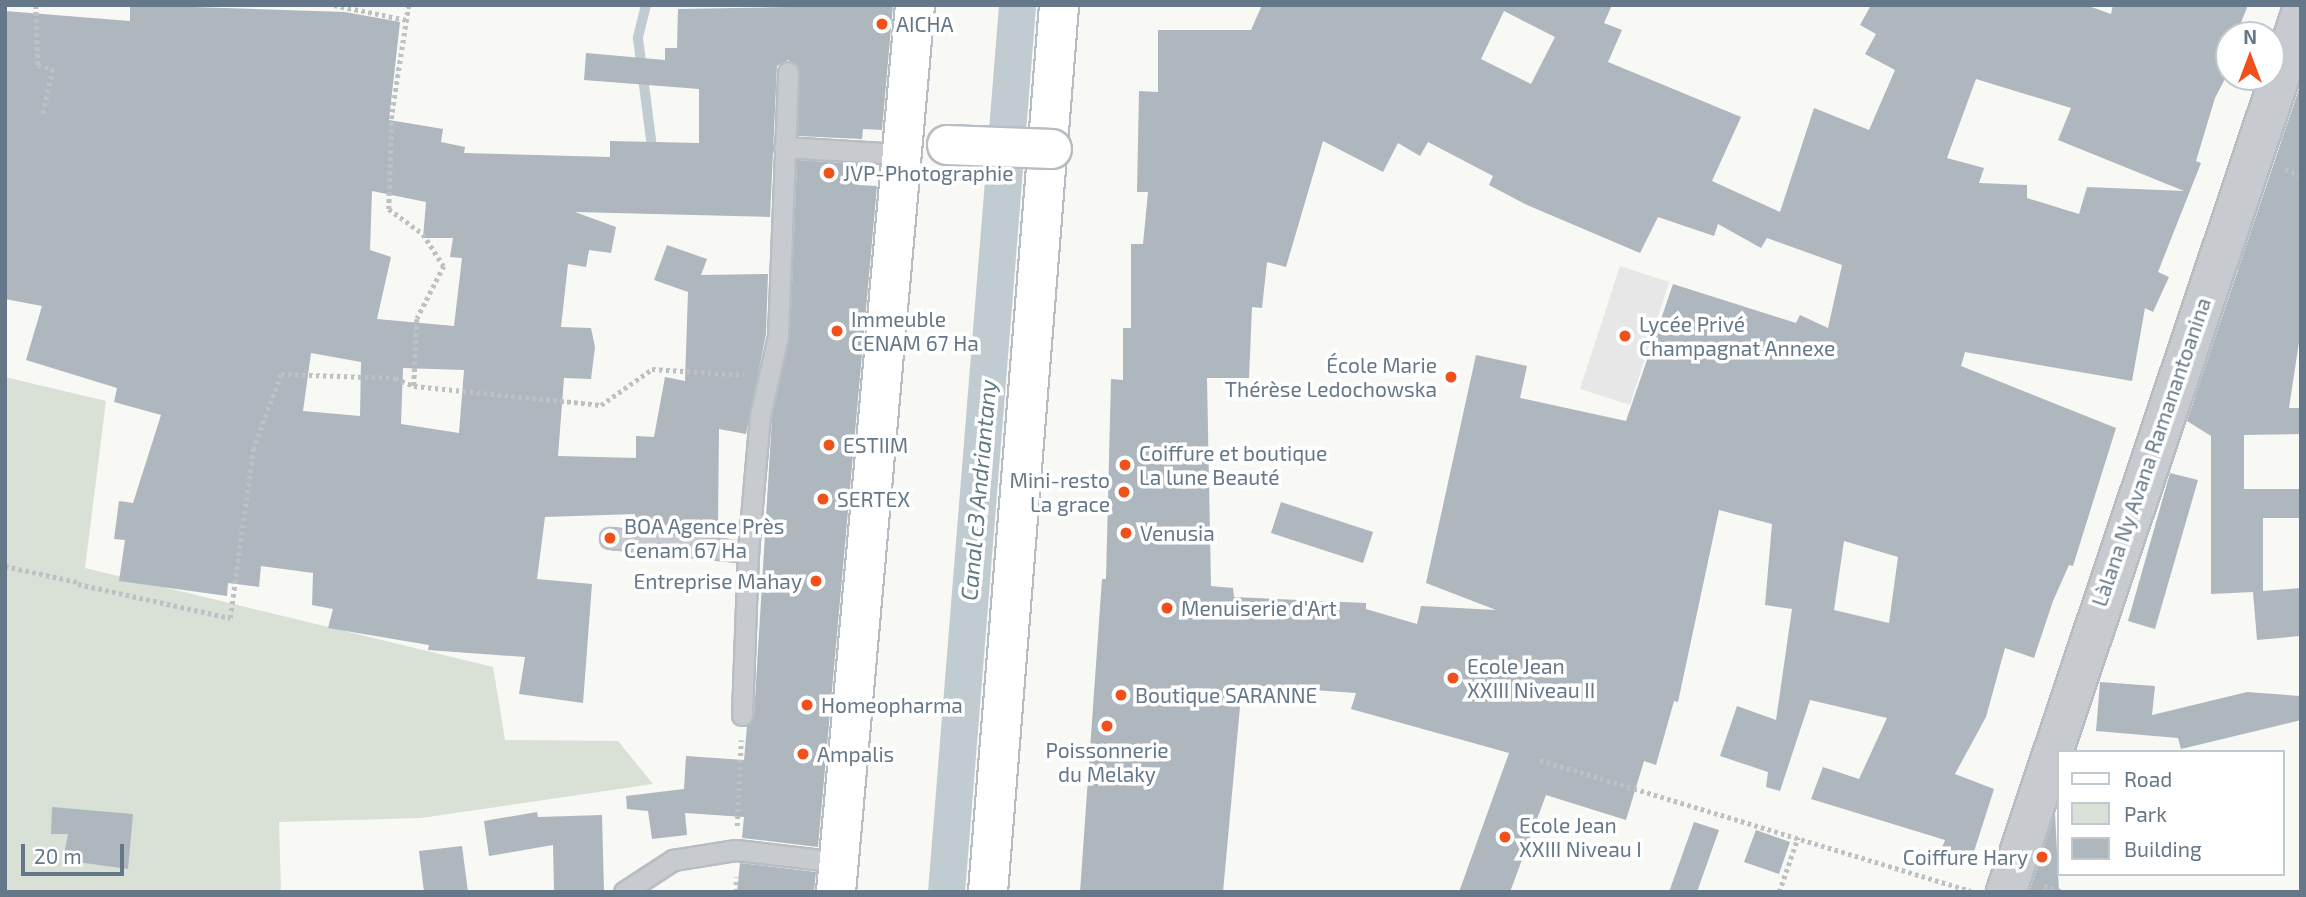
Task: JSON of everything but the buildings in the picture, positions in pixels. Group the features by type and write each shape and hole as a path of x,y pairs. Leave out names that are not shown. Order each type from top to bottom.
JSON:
{"main road":[{"path":"838,872 902,181 915,5"},
{"path":"988,892 1059,5"},
{"path":"902,181 947,145 1052,149 1063,155 1042,192"}],"street":[{"name":"Làlana Ny Avana Ramanantoanina","path":"2006,892 2301,15"}],"lane":[{"path":"742,715 748,552 782,279 788,172 784,147 788,72"},
{"path":"784,147 899,154 902,181"},
{"path":"610,538 748,552"},
{"path":"624,892 673,860 736,850 838,872"}],"path":[{"path":"36,5 38,65 52,69 43,114"},
{"path":"334,5 407,20"},
{"path":"409,5 392,115 389,209 423,234 444,266 417,319 414,386"},
{"path":"5,566 230,618 253,450 281,374 395,378 414,386 601,405 652,369 769,377"},
{"path":"736,850 742,715"},
{"path":"1540,760 1798,836 1972,892"},
{"path":"1779,892 1798,836"}],"shaded area":[{"name":"Lycée Privé Champagnat Annexe","path":"1620,266 1669,282 1630,405 1580,389"}],"green space":[{"path":"5,377 106,401 85,568 493,667 505,740 618,741 653,784 421,818 279,822 281,892 5,892"}],"waterway":[{"path":"646,5 638,38 653,155"},
{"name":"Canal c3 Andriantany","path":"946,892 1017,5"}],"place":[{"name":"AICHA","path":"882,24"},
{"name":"JVP-Photographie","path":"829,173"},
{"name":"Immeuble CENAM 67 Ha","path":"837,331"},
{"name":"Lycée Privé Champagnat Annexe","path":"1625,336"},
{"name":"École Marie Thérèse Ledochowska","path":"1451,377"},
{"name":"ESTIIM","path":"829,445"},
{"name":"Coiffure et boutique La lune Beauté","path":"1125,465"},
{"name":"Mini-resto La grace","path":"1124,492"},
{"name":"SERTEX","path":"823,499"},
{"name":"Venusia","path":"1126,533"},
{"name":"BOA Agence Près Cenam 67 Ha","path":"610,538"},
{"name":"Entreprise Mahay","path":"816,581"},
{"name":"Menuiserie d'Art","path":"1167,608"},
{"name":"Ecole Jean XXIII Niveau II","path":"1453,678"},
{"name":"Boutique SARANNE","path":"1121,695"},
{"name":"Homeopharma","path":"807,705"},
{"name":"Poissonnerie du Melaky","path":"1107,726"},
{"name":"Ampalis","path":"803,754"},
{"name":"Ecole Jean XXIII Niveau I","path":"1505,837"},
{"name":"Coiffure Hary","path":"2042,857"}]}
